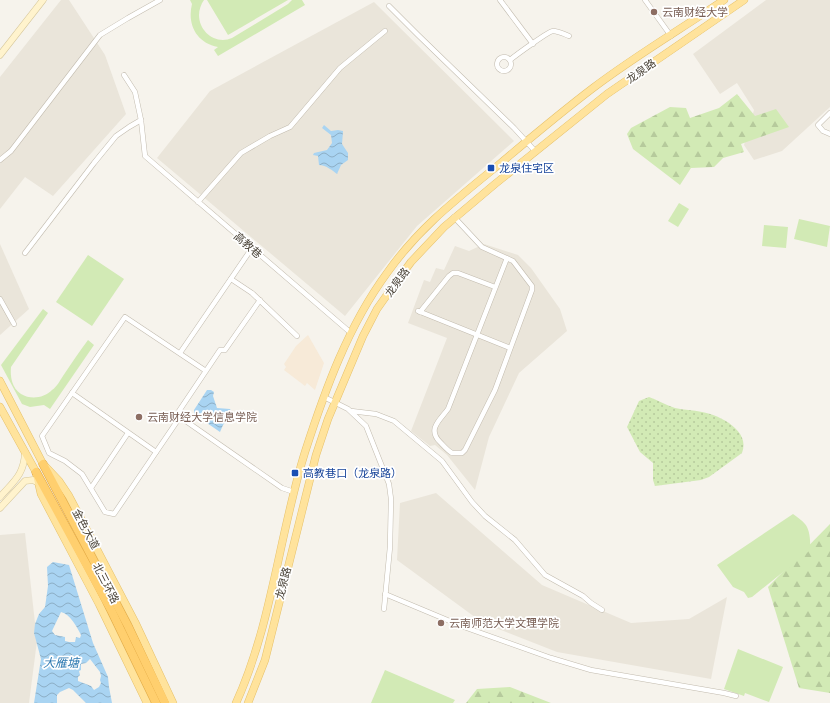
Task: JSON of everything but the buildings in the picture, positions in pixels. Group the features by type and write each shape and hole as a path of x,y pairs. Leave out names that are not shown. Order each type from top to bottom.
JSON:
{"highway":[{"name":"北三环路","path":"43,464 128,626 165,703"},
{"name":"北三环路","path":"36,472 111,610 156,703"}],"main road":[{"name":"龙泉路","path":"236,703 245,683 262,630 294,492 305,453 324,397 351,333 367,302 386,274 412,241 445,208 526,141 594,87 724,0"},
{"name":"龙泉路","path":"248,703 264,660 316,454 328,419 336,403 354,356 377,309 411,262 428,242 454,217 607,94 744,0"},
{"name":"金色大道","path":"0,381 43,464 59,481 66,492 128,609 173,703"},
{"path":"0,407 36,472 41,494 99,604 147,703"}],"street":[{"path":"0,55 43,0"},
{"path":"0,160 11,152 100,36 160,0"},
{"path":"500,0 533,44"},
{"path":"645,0 671,36"},
{"path":"389,6 535,151"},
{"path":"198,202 241,153 290,126 340,68 385,31"},
{"path":"510,60 552,31 569,36"},
{"path":"26,253 116,136 129,126 141,120 136,92 124,75"},
{"path":"830,113 818,125 823,131 830,134"},
{"name":"高教巷","path":"141,120 145,156 351,333"},
{"path":"454,217 482,247 514,261 532,286 531,293 495,390 465,450 462,453 452,453 435,438 433,434 434,429 448,409 507,258"},
{"path":"180,353 252,248"},
{"path":"495,287 460,274 453,273 419,311 510,348"},
{"path":"231,279 252,293 297,336"},
{"path":"0,299 14,324"},
{"path":"206,371 125,317 42,436 49,453 65,461 82,474 105,512 114,514 180,418 179,411 206,371 220,350 225,350 260,300"},
{"path":"72,393 156,452"},
{"path":"324,397 350,411 366,426 389,484 392,499 390,547 384,609"},
{"path":"350,411 376,414 394,421 442,461 472,502 485,516 515,540 545,574 583,596 602,610"},
{"path":"180,418 282,488 294,492"},
{"path":"91,488 128,433"},
{"path":"0,497 20,474 25,452"},
{"path":"0,508 23,482 31,480 38,482 45,488"},
{"path":"386,594 464,627 551,658 591,670 716,691 736,696"}],"shaded area":[{"path":"61,0 69,0 105,55 126,114 53,196 25,177 0,209 0,77"},
{"path":"766,0 830,0 830,107 782,151 754,160 744,145 754,110 737,83 720,94 693,54"},
{"path":"374,2 514,141 417,226 345,316 157,158 210,91"},
{"path":"0,244 29,309 0,335"},
{"path":"484,244 518,255 531,268 560,309 567,331 519,373 489,437 475,490 447,455 435,445 430,446 411,431 447,338 408,323 424,280 430,282 436,268 444,270 455,246 469,251"},
{"path":"308,335 324,363 315,390 307,383 305,386 284,370 286,367 284,364 296,346"},
{"path":"436,493 542,585 631,623 689,619 727,597 711,679 557,652 483,623 397,560 400,503"},
{"path":"25,533 37,641 29,703 0,703 0,535"}],"green space":[{"path":"190,0 204,0 199,13 202,27 210,36 220,40 232,38 288,4 292,0 302,0 305,5 218,56 214,50 218,47 210,45 195,32 191,19 192,4"},
{"path":"207,0 288,0 228,35"},
{"path":"737,94 755,116 776,109 789,127 741,144 744,152 723,158 714,167 691,168 680,185 633,149 627,134 631,128 670,107 686,108 690,118 719,108"},
{"path":"679,203 689,209 678,227 668,221"},
{"path":"799,219 830,226 827,247 794,239"},
{"path":"764,225 788,227 786,248 762,246"},
{"path":"88,255 124,279 92,326 56,302"},
{"path":"43,309 48,313 11,367 12,382 18,392 29,397 37,397 49,393 57,385 88,340 94,345 50,409 44,405 30,407 22,404 1,365"},
{"path":"649,397 675,408 699,411 725,420 738,431 742,438 744,445 742,453 709,477 701,480 655,486 653,480 653,463 640,452 627,427 639,401"},
{"path":"793,514 807,526 810,542 808,552 752,597 748,598 744,592 733,587 717,565"},
{"path":"830,524 830,693 799,688 768,587"},
{"path":"738,649 783,667 769,702 745,693 744,696 724,689"},
{"path":"385,670 455,700 453,703 371,703"},
{"path":"510,687 551,703 466,703 477,689"}],"water":[{"path":"324,125 331,131 343,131 342,144 348,153 348,160 341,165 337,174 327,167 319,165 318,156 313,155 314,153 327,150 332,143 331,135 322,128"},
{"path":"207,390 214,392 213,396 217,408 230,409 232,413 223,425 220,432 194,414 194,410"},
{"name":"大雁塘","path":"53,562 69,565 93,643 108,677 112,703 86,703 69,688 57,695 57,703 34,703 41,659 34,633 35,624 39,614 45,607 48,586 47,567","holes":["61,612 70,618 81,635 80,638 76,637 75,642 65,641 65,637 55,635 52,631","90,659 100,672 101,676 101,683 99,687 94,690 91,686 78,681 81,664 86,663"]}],"place":[{"name":"云南财经大学","path":"654,12"},
{"name":"龙泉住宅区","path":"491,168"},
{"name":"云南财经大学信息学院","path":"139,417"},
{"name":"高教巷口（龙泉路）","path":"295,473"},
{"name":"云南师范大学文理学院","path":"441,623"}]}
